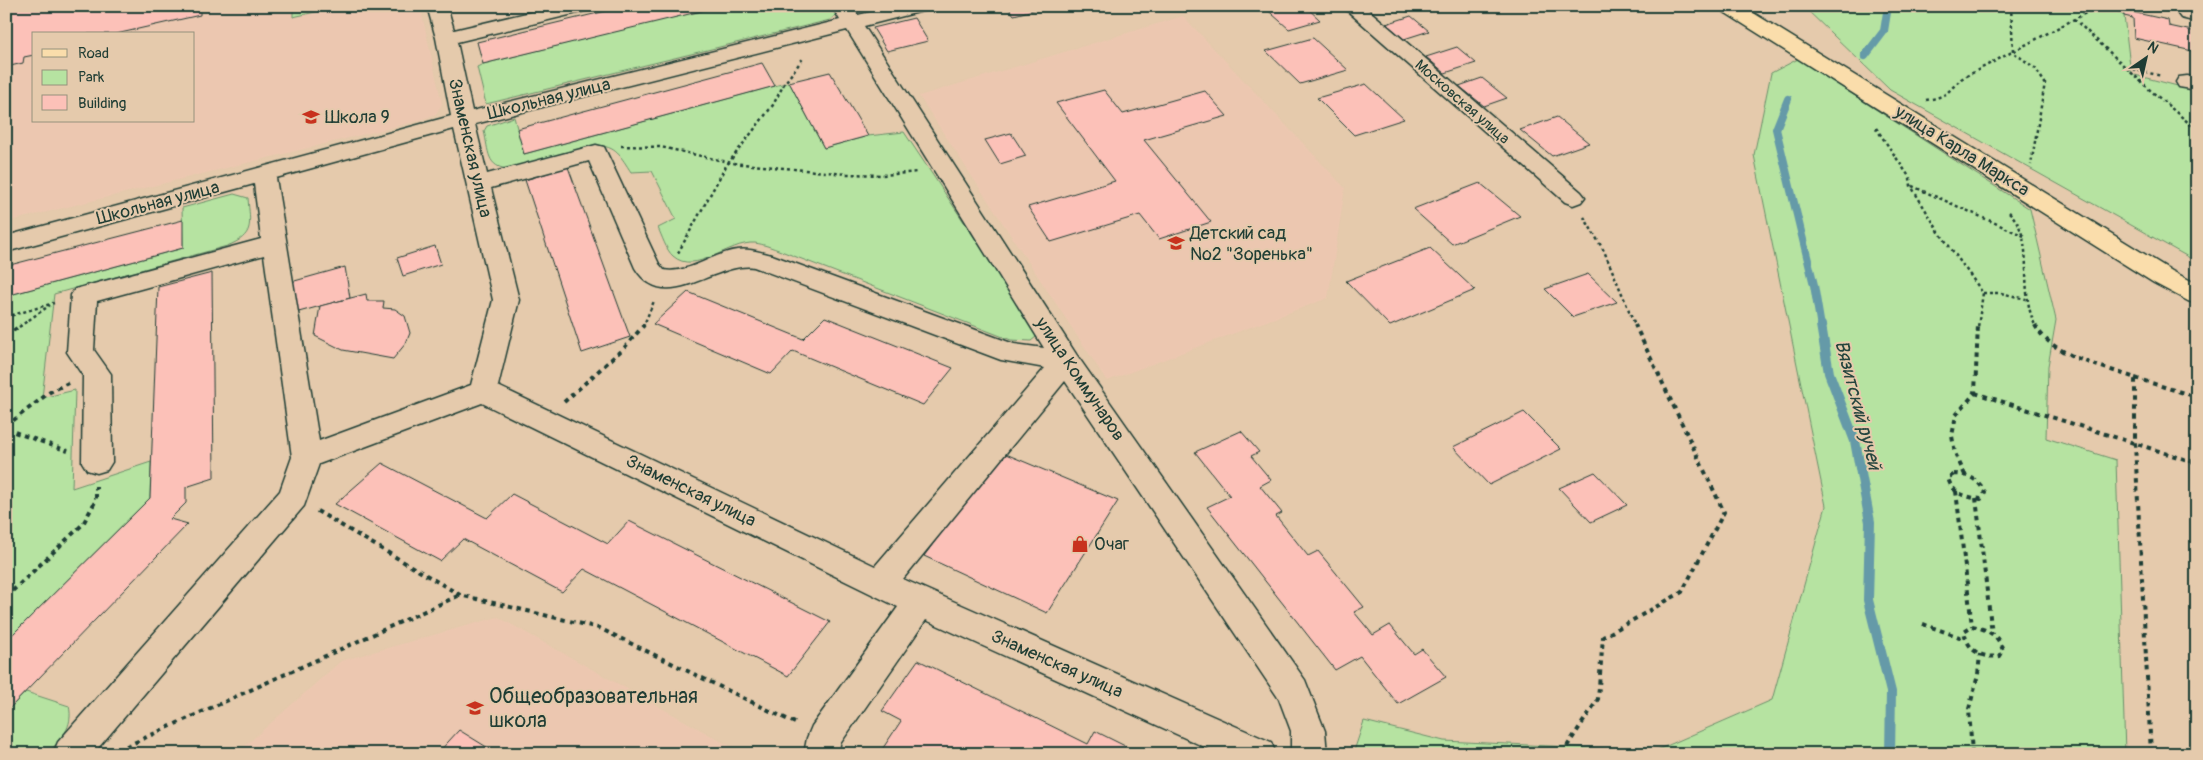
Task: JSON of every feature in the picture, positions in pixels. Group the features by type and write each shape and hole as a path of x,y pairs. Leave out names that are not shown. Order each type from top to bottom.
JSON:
{"main road":[{"name":"улица Карла Маркса","path":"1728,6 2154,271 2197,295"}],"street":[{"name":"Знаменская улица","path":"437,6 446,38 477,184 506,300 483,391 920,602 1259,754"},
{"name":"Школьная улица","path":"6,244 462,120 826,29 847,14 920,6"},
{"name":"Московская улица","path":"1352,6 1573,198"},
{"path":"2188,6 2188,14 2197,16"},
{"path":"446,38 576,7"},
{"name":"улица Коммунаров","path":"847,14 1066,361 1293,691 1308,731 1309,754"},
{"path":"477,184 596,152 648,268 652,275 663,280 679,279 729,260 744,257 763,261 1011,353 1066,361"},
{"path":"70,754 293,497 307,457 264,175"},
{"path":"97,462 97,374 80,352 84,295 274,244"},
{"path":"880,583 1066,361"},
{"path":"307,457 483,391"},
{"path":"823,746 920,602"}],"path":[{"path":"2011,6 2014,52 2035,68 2045,83 2031,166"},
{"path":"1919,100 1935,100 1949,93 1961,79 2099,6"},
{"path":"2074,19 2126,68 2197,130"},
{"path":"544,420 625,347 644,325 663,280 728,163 773,105 784,84 826,29"},
{"path":"2126,68 2192,83"},
{"path":"1874,125 1910,178 1912,186 1939,232 1983,293 1976,336 1975,393 1956,416 1952,436 1955,452 1964,475"},
{"path":"596,152 624,146 650,145 665,146 728,163 860,175 893,176 918,172"},
{"path":"1912,186 2024,236"},
{"path":"1562,754 1598,698 1603,637 1682,592 1724,512 1637,329 1604,251 1573,198"},
{"path":"2005,208 2016,220 2024,236 2026,299 2032,319 2041,336 2062,352 2135,378 2197,397"},
{"path":"1983,293 2001,293 2026,299"},
{"path":"6,316 84,295"},
{"path":"6,336 53,303"},
{"path":"6,428 50,392 97,374"},
{"path":"2135,378 2135,444 2152,754"},
{"path":"1975,393 2197,463"},
{"path":"6,428 97,462 96,500 83,524 6,597"},
{"path":"1954,474 1973,478 1982,484 1985,492 1981,498 1968,498 1956,491 1949,484 1948,478 1954,474"},
{"path":"1956,491 1972,626"},
{"path":"293,497 460,595 600,628 823,746"},
{"path":"1976,498 1992,634"},
{"path":"111,754 460,595"},
{"path":"1923,624 1965,638"},
{"path":"1972,626 1980,627 1998,638 2003,651 2000,656 1993,658 1973,650 1965,638 1964,631 1972,626"},
{"path":"1972,754 1969,709 1978,675 1980,654"}],"shaded area":[{"name":"Школа 9","path":"6,6 420,6 442,104 436,114 418,121 6,222"},
{"name":"Детский сад №2 \"Зоренька\"","path":"1183,16 1345,188 1328,298 1107,381 919,96"},
{"name":"Общеобразовательная школа","path":"498,617 744,754 236,754 341,661"}],"green space":[{"path":"293,6 342,6 293,17"},
{"path":"718,6 836,6 838,10 837,14 830,20 486,104 477,67 483,64"},
{"path":"1803,6 2109,6 2124,16 2131,74 2197,91 2197,262 1890,90"},
{"path":"1798,59 2030,209 2056,320 2048,366 2046,438 2116,460 2125,754 1353,754 1364,721 1444,741 1655,751 1772,700 1826,506 1754,155 1771,73"},
{"path":"789,82 824,148 868,136 904,132 1038,333 1036,337 1031,341 1011,340 768,246 755,243 734,247 702,260 682,261 673,256 666,247 658,228 676,219 652,171 631,172 617,153 603,146 596,146 510,169 502,168 493,162 488,152 484,131 487,126 514,117 524,154"},
{"path":"234,194 248,198 250,215 249,228 242,238 236,242 54,294 42,398 75,390 72,488 151,462 150,498 6,641 6,296 183,248 182,208"},
{"path":"26,692 69,706 70,720 68,726 61,738 47,754 6,754 6,712"}],"building":[{"path":"15,6 200,6 200,15 125,32 32,32 32,55 24,57 23,63 6,67 6,8"},
{"path":"627,6 718,7 483,64 477,42"},
{"path":"1007,6 1049,6 1014,15"},
{"path":"1263,6 1305,6 1320,20 1289,29"},
{"path":"2123,10 2168,20 2169,26 2197,32 2197,52 2134,38 2133,18 2124,16"},
{"path":"1411,16 1429,31 1404,39 1386,24"},
{"path":"914,18 928,41 887,51 873,28"},
{"path":"1313,38 1348,70 1300,84 1266,51"},
{"path":"1457,47 1476,63 1445,73 1426,57"},
{"path":"762,63 775,86 524,154 517,129"},
{"path":"830,72 868,136 824,148 789,82"},
{"path":"1482,78 1507,98 1484,106 1459,86"},
{"path":"1366,84 1404,119 1354,135 1317,98"},
{"path":"1104,90 1123,114 1205,91 1227,116 1144,140 1211,222 1159,239 1140,215 1051,242 1028,207 1115,181 1056,103"},
{"path":"1557,117 1589,143 1552,156 1520,130"},
{"path":"1011,133 1026,156 1000,164 985,140"},
{"path":"568,167 630,337 582,353 525,180"},
{"path":"1480,183 1520,216 1452,244 1413,209"},
{"path":"183,220 183,248 6,296 6,266"},
{"path":"435,246 441,264 403,276 397,258"},
{"path":"1430,248 1475,290 1390,326 1346,281"},
{"path":"345,267 350,298 295,313 291,282"},
{"path":"212,273 214,478 186,487 186,503 170,519 188,524 6,712 6,641 150,498 158,287"},
{"path":"1588,274 1617,302 1573,317 1545,289"},
{"path":"688,292 803,339 825,317 953,368 923,405 793,351 771,374 653,324"},
{"path":"366,294 367,301 384,301 383,308 395,309 405,316 410,333 406,343 393,359 343,350 315,336 320,306"},
{"path":"1524,412 1561,449 1489,485 1453,447"},
{"path":"1241,431 1259,452 1251,456 1271,480 1260,486 1282,513 1276,516 1308,556 1318,551 1364,607 1354,612 1373,635 1390,625 1414,654 1422,649 1446,677 1398,704 1360,656 1335,670 1207,507 1230,496 1195,452"},
{"path":"1001,452 1118,501 1047,613 924,556"},
{"path":"382,463 487,518 512,494 608,544 629,521 830,622 788,676 584,569 562,592 463,539 440,561 335,504"},
{"path":"1595,472 1627,505 1591,522 1559,488"},
{"path":"918,660 1088,744 1095,731 1141,754 879,754 901,721 882,711"},
{"path":"459,730 498,754 437,754"}],"waterway":[{"name":"Вязитский ручей","path":"1865,56 1884,31 1888,6"},
{"name":"Вязитский ручей","path":"1788,99 1776,129 1814,285 1821,327"},
{"name":"Вязитский ручей","path":"1821,325 1829,373 1855,441 1870,522 1868,600 1891,692 1890,754"}],"place":[{"name":"Школа 9","path":"311,117"},
{"name":"Детский сад №2 \"Зоренька\"","path":"1176,243"},
{"name":"Очаг","path":"1080,544"},
{"name":"Общеобразовательная школа","path":"475,708"}]}
